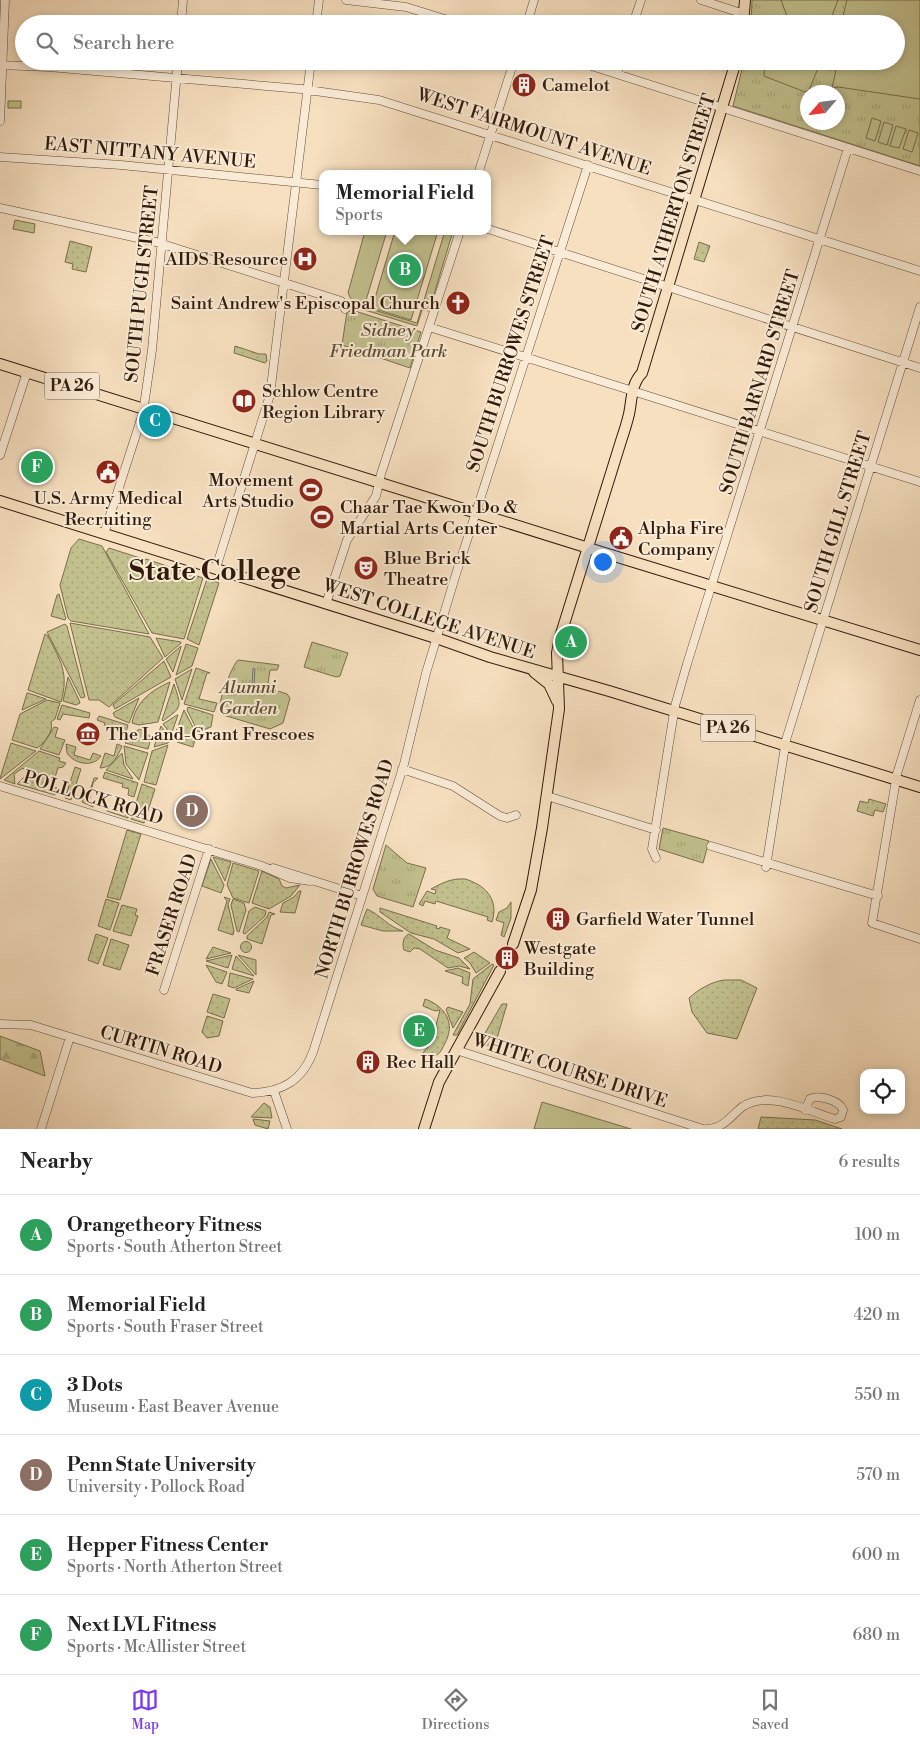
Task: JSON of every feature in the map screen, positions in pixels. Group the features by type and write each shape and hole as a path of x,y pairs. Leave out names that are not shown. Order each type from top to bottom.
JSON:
{"main road":[{"path":"743,15 745,0"},
{"name":"SOUTH ATHERTON STREET","path":"513,944 531,890 547,796 558,709 558,643 630,412 629,403 636,392 636,380 642,373 734,70"},
{"name":"PA 26","path":"0,364 920,650"},
{"name":"PA 26","path":"0,502 216,568"},
{"name":"WEST COLLEGE AVENUE","path":"216,568 462,648 525,666 559,680 674,711 920,787"},
{"path":"525,666 549,684 558,709"},
{"path":"424,1129 437,1088 500,971"}],"street":[{"path":"0,121 5,0"},
{"path":"182,15 183,0"},
{"path":"317,15 319,0"},
{"path":"346,0 415,5 439,15"},
{"path":"530,15 534,0"},
{"path":"636,15 641,0"},
{"path":"701,0 734,15"},
{"name":"WEST FAIRMOUNT AVENUE","path":"1,65 15,66"},
{"name":"WEST FAIRMOUNT AVENUE","path":"69,70 308,90 379,100 491,134 920,272"},
{"name":"SOUTH PUGH STREET","path":"104,534 144,409 177,70"},
{"path":"216,568 270,395 310,70"},
{"path":"479,170 511,70"},
{"path":"604,70 920,171"},
{"path":"617,74 618,70"},
{"name":"SOUTH BARNARD STREET","path":"656,858 652,849 674,711 848,148"},
{"name":"EAST NITTANY AVENUE","path":"0,157 319,184"},
{"name":"SOUTH BURROWES STREET","path":"436,638 588,165"},
{"path":"0,208 161,244 341,301 345,309"},
{"path":"491,231 920,368"},
{"path":"326,604 348,538 376,496 459,235"},
{"name":"SOUTH GILL STREET","path":"766,865 785,746 920,308"},
{"path":"429,327 920,482"},
{"path":"0,455 27,372"},
{"name":"NORTH BURROWES ROAD","path":"274,1092 295,1080 309,1063 402,769 436,638"},
{"path":"920,700 896,780 872,923 920,939"},
{"path":"402,769 453,786 500,816 507,818 516,816"},
{"name":"POLLOCK ROAD","path":"0,786 262,866 292,872 310,881 362,896"},
{"path":"547,796 656,830"},
{"path":"711,846 766,865 878,896"},
{"name":"FRASER ROAD","path":"164,990 209,849"},
{"name":"CURTIN ROAD","path":"0,1024 21,1023 245,1092 274,1092"},
{"path":"41,1129 70,1037"},
{"name":"WHITE COURSE DRIVE","path":"456,1050 703,1129"},
{"path":"274,1092 287,1129"},
{"path":"707,1129 722,1126 744,1106 759,1100 771,1099 835,1120 841,1117 843,1110 838,1103 817,1097 810,1099 805,1110"}],"green space":[{"path":"752,0 920,0 920,166 808,130 845,130 845,85 800,85 800,127 733,106 742,70 905,70 905,15 751,15"},
{"path":"781,0 838,0 832,15 787,15"},
{"path":"847,0 920,0 920,99 845,88 845,85 833,85 836,70 905,70 905,15 843,15"},
{"path":"764,70 817,70 811,85 800,85 800,90 764,76"},
{"path":"8,101 21,101 21,108 8,108"},
{"path":"872,118 881,121 875,141 866,138"},
{"path":"884,122 893,125 887,145 878,142"},
{"path":"896,126 906,129 899,148 890,146"},
{"path":"909,130 918,133 912,152 903,149"},
{"path":"15,220 35,224 34,233 13,229"},
{"path":"364,235 386,235 364,307 417,323 444,235 452,235 429,311 422,310 417,326 355,307 348,293"},
{"path":"394,235 437,235 411,320 372,308"},
{"path":"70,241 92,247 86,272 72,269 73,264 65,262"},
{"path":"699,242 710,246 704,262 694,259"},
{"name":"Sidney Friedman Park","path":"347,311 354,313 355,311 421,332 410,368 342,345"},
{"path":"235,346 259,354 266,354 267,361 265,363 234,353"},
{"path":"79,539 102,546 149,634 71,621 68,618 60,585 71,548"},
{"path":"109,548 140,558 142,561 146,559 203,578 184,639 152,633 106,552"},
{"path":"207,579 219,583 199,645 187,639"},
{"path":"59,594 65,620 51,616 57,595"},
{"path":"70,623 150,637 163,658 109,707 99,700 89,700"},
{"path":"65,624 85,697 81,698 47,632"},
{"path":"45,634 57,653 64,675 61,702 28,690"},
{"path":"156,638 181,642 181,643 165,657"},
{"path":"312,642 348,653 340,676 336,677 304,667"},
{"path":"186,644 198,648 192,666 176,675"},
{"path":"181,647 173,672 166,659"},
{"name":"Alumni Garden","path":"238,660 279,665 277,670 270,670 268,683 273,685 275,690 287,694 290,698 283,723 270,729 223,715 220,708 221,698"},
{"path":"164,661 171,677 115,709 113,705"},
{"path":"196,668 210,673 207,673 199,699 217,703 214,712 184,704"},
{"path":"192,669 182,700 175,679"},
{"path":"68,677 80,703 76,705 63,701"},
{"path":"170,682 158,722 139,725 132,723 137,709 145,698 156,689"},
{"path":"174,684 179,706 174,713 163,721 162,720"},
{"path":"28,693 46,699 22,710"},
{"path":"139,698 129,723 115,717 113,713"},
{"path":"47,700 60,703 55,719 51,722 50,733 46,740 37,748 12,740 20,714"},
{"path":"62,705 90,713 89,718 63,714 60,720 57,719"},
{"path":"188,707 213,715 211,727 198,732 187,710"},
{"path":"184,710 196,733 176,740 174,737"},
{"path":"178,715 171,735 163,724"},
{"path":"99,716 128,725 126,732 104,725 105,723 97,720"},
{"path":"161,726 170,739 168,743 154,747"},
{"path":"54,727 58,728 55,737 65,740 59,755 40,749"},
{"path":"140,729 144,731 144,735 149,735 151,738 148,749 125,743 133,733"},
{"path":"196,736 193,747 177,742 178,742"},
{"path":"11,743 36,751 0,779 0,778"},
{"path":"66,744 76,747 74,755 90,760 93,753 101,756 93,762 79,762 67,753"},
{"path":"117,744 122,746 116,757 111,764 100,768 105,753 114,756"},
{"path":"168,745 156,785 144,782 152,751"},
{"path":"124,746 148,753 139,780 126,764"},
{"path":"39,751 60,758 59,761 66,763 63,767 58,768 52,787 57,788 55,795 17,784 25,776 26,772 23,768 14,774 15,784 4,780"},
{"path":"122,753 124,765 133,779 106,770"},
{"path":"75,767 81,769 71,800 65,798"},
{"path":"105,772 138,783 134,797 128,795 129,789 122,787 123,784 103,778"},
{"path":"94,778 98,778 93,783 89,802 94,804 93,807 82,802 83,797 88,797"},
{"path":"142,784 155,789 144,823 131,819"},
{"path":"869,799 886,804 883,812 875,810 873,816 857,811 860,801 868,803"},
{"path":"107,806 121,812 124,807 129,808 128,818 107,811"},
{"path":"663,828 709,841 703,863 659,849"},
{"path":"127,830 141,834 120,900 107,897"},
{"path":"386,845 407,863 426,868 413,907 377,896 373,889"},
{"path":"213,857 231,862 225,881"},
{"path":"211,859 224,885 221,893 202,886"},
{"path":"233,863 259,871 249,903 233,898 227,885"},
{"path":"262,871 279,879 282,886 286,888 300,885 291,896 269,909 252,903"},
{"path":"465,879 479,885 489,894 494,907 492,922 487,920 488,917 436,901 435,904 425,901 423,906 419,904 427,891 435,894 436,890 431,889 451,880"},
{"path":"301,891 295,913 280,912 283,903 294,897"},
{"path":"224,897 230,899 228,904 234,931 233,935 218,930 227,901"},
{"path":"106,899 119,903 110,930 98,926"},
{"path":"233,899 244,903 246,910 239,932 237,931 231,905"},
{"path":"511,902 511,918 504,937 501,935 504,923 496,920 499,912 507,908"},
{"path":"122,905 137,909 135,915 138,916 131,936 113,931"},
{"path":"255,907 266,911 265,916 245,934 243,933 249,911"},
{"path":"380,908 437,926 436,928 439,929 440,927 450,930 447,938 470,949 458,953 434,939 411,933 380,912"},
{"path":"367,909 393,927 403,931 383,931 361,925"},
{"path":"269,912 275,914 271,915 262,944 247,939 247,936 267,917"},
{"path":"96,934 108,938 98,964 88,960"},
{"path":"409,934 435,950 459,958 470,969 459,966 448,968 420,949 414,948 410,952 404,950 403,941"},
{"path":"111,939 129,945 120,970 103,965"},
{"path":"246,941 252,947 246,953 240,947"},
{"path":"213,947 231,953 206,959"},
{"path":"474,952 490,963 476,973 470,963 464,958"},
{"path":"232,955 228,968 206,961"},
{"path":"238,955 256,960 256,975"},
{"path":"236,956 254,976 232,969"},
{"path":"492,964 494,965 457,1035 453,1035 470,1004 473,979"},
{"path":"206,965 227,972 222,984 216,982"},
{"path":"458,968 470,973 468,986 462,983 463,977 445,971"},
{"path":"230,973 253,979 234,988 228,986"},
{"path":"724,980 741,980 757,988 737,1039 707,1033 692,1012 689,998 705,986"},
{"path":"254,981 249,993 236,990 236,989"},
{"path":"213,994 230,999 224,1018 207,1012"},
{"path":"425,999 438,1006 447,1016 449,1022 448,1036 441,1051 435,1056 423,1053 432,1041 440,1010 435,1011 423,1006"},
{"path":"502,1004 507,1004 495,1045 478,1045"},
{"path":"448,1007 463,1012 453,1028 446,1009"},
{"path":"207,1016 223,1021 219,1036 207,1038 202,1032"},
{"path":"0,1036 40,1051 45,1076 0,1059"},
{"path":"542,1102 631,1129 534,1129"},
{"path":"264,1103 270,1107 272,1118 251,1117"},
{"path":"761,1117 815,1120 842,1129 758,1129"},
{"path":"253,1119 270,1121 268,1129 255,1125"}],"shaded area":[{"path":"253,668 255,669 254,686 258,688 250,695 245,692 244,688 252,685"}],"tunnel":[{"path":"500,971 513,944"}],"place":[{"name":"Camelot","path":"524,85"},
{"name":"AIDS Resource","path":"305,259"},
{"name":"Memorial Field","path":"405,270"},
{"name":"Saint Andrew's Episcopal Church","path":"458,303"},
{"name":"Schlow Centre Region Library","path":"244,401"},
{"name":"3 Dots","path":"155,421"},
{"name":"Next LVL Fitness","path":"37,467"},
{"name":"U.S. Army Medical Recruiting","path":"108,472"},
{"name":"Movement Arts Studio","path":"311,490"},
{"name":"Chaar Tae Kwon Do & Martial Arts Center","path":"322,517"},
{"name":"Alpha Fire Company","path":"621,538"},
{"name":"Blue Brick Theatre","path":"366,568"},
{"name":"Orangetheory Fitness","path":"571,642"},
{"name":"The Land-Grant Frescoes","path":"88,734"},
{"name":"Penn State University","path":"192,811"},
{"name":"Garfield Water Tunnel","path":"558,919"},
{"name":"Westgate Building","path":"507,958"},
{"name":"Hepper Fitness Center","path":"419,1031"},
{"name":"Rec Hall","path":"368,1062"}],"district":[{"name":"State College","path":"215,571"}]}
